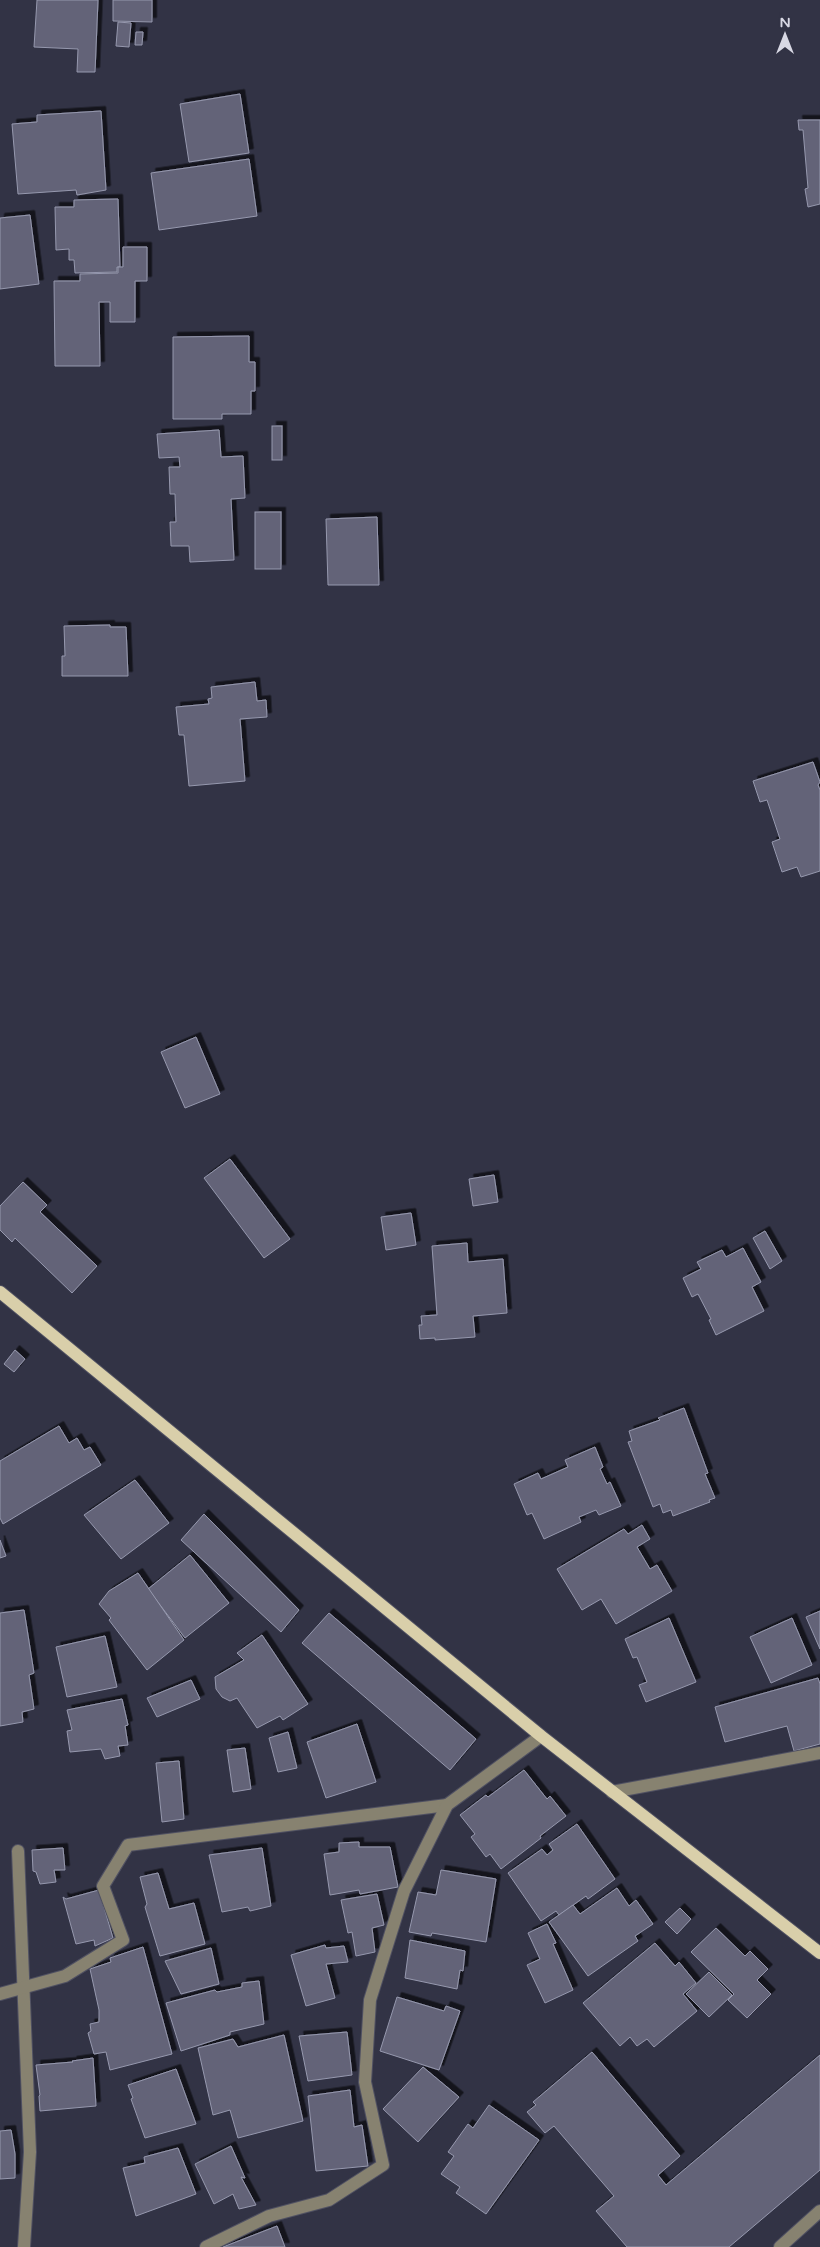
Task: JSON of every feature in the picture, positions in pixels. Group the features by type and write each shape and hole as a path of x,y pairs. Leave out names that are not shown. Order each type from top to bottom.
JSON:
{"main road":[{"path":"0,1292 541,1736 820,1953"}],"street":[{"path":"206,2247 269,2216 329,2200 383,2166 365,2082 370,2000 404,1891 448,1805 541,1736"},
{"path":"612,1792 820,1752"},
{"path":"0,1994 65,1976 123,1940 103,1886 128,1845 448,1805"},
{"path":"18,1851 30,2152 24,2247"},
{"path":"780,2247 820,2211"}],"building":[{"path":"37,0 98,0 95,72 77,72 78,49 34,47"},
{"path":"113,0 152,0 152,22 113,21"},
{"path":"118,22 131,23 129,47 116,46"},
{"path":"136,32 143,32 142,45 135,45"},
{"path":"240,94 249,153 189,162 180,104"},
{"path":"101,111 106,190 77,195 76,190 18,194 12,124 37,122 37,115"},
{"path":"798,120 820,120 820,204 808,207 805,189 808,188 803,130 799,130"},
{"path":"249,159 257,216 159,230 151,173"},
{"path":"118,199 120,267 117,267 117,272 75,273 74,260 69,260 69,249 56,250 55,207 74,207 74,200"},
{"path":"30,215 39,284 0,289 0,218"},
{"path":"123,247 147,247 147,281 135,281 135,322 110,322 110,302 99,302 100,366 55,366 54,281 80,281 80,274 118,273 118,267 123,267"},
{"path":"249,336 249,362 255,362 255,391 251,391 251,414 222,414 222,419 173,419 173,337"},
{"path":"272,426 282,426 282,460 272,460"},
{"path":"219,430 221,457 243,456 245,498 231,499 234,560 190,562 189,546 171,546 170,522 176,522 175,494 170,494 169,467 180,467 179,457 159,458 157,434"},
{"path":"255,512 281,512 281,569 255,569"},
{"path":"377,517 379,585 328,585 326,519"},
{"path":"110,625 110,627 126,627 128,676 62,676 62,656 65,656 64,626"},
{"path":"255,682 257,701 266,700 267,717 240,719 245,781 189,786 184,735 179,735 176,707 209,704 208,699 212,698 211,687"},
{"path":"813,762 820,782 818,785 820,790 820,871 801,877 797,867 782,872 772,842 780,839 767,800 760,802 753,781"},
{"path":"196,1037 220,1094 185,1108 161,1052"},
{"path":"230,1159 290,1239 264,1258 204,1178"},
{"path":"494,1175 498,1202 473,1206 469,1179"},
{"path":"23,1182 47,1205 40,1212 97,1266 72,1293 15,1238 12,1242 0,1230 0,1206"},
{"path":"411,1213 416,1245 386,1250 381,1217"},
{"path":"765,1231 782,1261 770,1269 753,1238"},
{"path":"467,1243 468,1262 503,1259 507,1313 473,1316 475,1337 435,1340 435,1338 420,1339 419,1325 422,1325 421,1316 437,1315 432,1246"},
{"path":"743,1248 761,1282 752,1287 764,1311 716,1335 709,1320 711,1319 698,1294 692,1297 683,1278 701,1269 697,1262 722,1250 726,1257"},
{"path":"15,1350 25,1359 14,1372 4,1364"},
{"path":"684,1408 708,1473 705,1474 715,1498 709,1500 710,1502 673,1516 671,1510 663,1513 660,1504 653,1507 628,1442 632,1441 629,1431 660,1420 658,1418"},
{"path":"59,1426 69,1443 77,1438 84,1450 90,1447 101,1465 3,1524 0,1518 0,1461"},
{"path":"595,1447 603,1467 600,1469 607,1484 610,1482 621,1506 599,1515 596,1510 579,1517 581,1522 544,1539 532,1513 527,1515 514,1484 538,1473 541,1479 568,1467 565,1460"},
{"path":"135,1480 169,1523 121,1559 84,1515"},
{"path":"204,1514 299,1610 281,1632 181,1540"},
{"path":"642,1525 650,1539 637,1547 650,1569 657,1565 672,1591 616,1624 601,1599 582,1610 557,1569 624,1529 628,1534"},
{"path":"0,1540 6,1556 0,1558"},
{"path":"190,1555 229,1603 185,1638 148,1589"},
{"path":"138,1573 184,1640 147,1670 99,1604 109,1591"},
{"path":"24,1610 34,1673 29,1675 34,1709 22,1712 23,1722 0,1726 0,1613"},
{"path":"820,1611 820,1649 806,1617"},
{"path":"329,1613 476,1739 450,1770 302,1643"},
{"path":"669,1618 696,1682 646,1702 639,1685 647,1682 637,1657 633,1658 625,1639"},
{"path":"792,1618 812,1665 771,1683 750,1637"},
{"path":"262,1635 308,1704 283,1720 280,1716 257,1728 237,1698 230,1701 222,1697 216,1689 215,1677 244,1660 237,1653"},
{"path":"105,1636 117,1687 67,1697 56,1647"},
{"path":"818,1678 820,1684 820,1744 794,1751 787,1726 725,1742 715,1707"},
{"path":"191,1680 200,1699 157,1717 147,1698"},
{"path":"122,1699 128,1725 125,1726 128,1745 118,1746 120,1756 105,1759 101,1749 70,1752 67,1731 72,1730 67,1710"},
{"path":"357,1724 376,1782 326,1798 307,1742"},
{"path":"288,1732 297,1768 278,1772 269,1738"},
{"path":"245,1748 251,1789 233,1792 227,1750"},
{"path":"179,1761 184,1819 162,1822 156,1763"},
{"path":"524,1770 547,1799 550,1796 566,1816 501,1869 490,1854 486,1857 471,1837 475,1834 460,1815"},
{"path":"577,1824 615,1879 588,1899 586,1896 559,1915 556,1911 541,1921 508,1873 542,1849 547,1855 553,1850 549,1844"},
{"path":"359,1842 359,1847 390,1847 398,1887 360,1894 359,1890 330,1895 324,1854 339,1852 339,1843"},
{"path":"63,1848 65,1870 54,1870 56,1882 40,1884 36,1872 33,1871 32,1850"},
{"path":"262,1848 271,1906 250,1911 248,1907 222,1912 209,1855"},
{"path":"441,1870 496,1879 486,1942 432,1933 431,1936 409,1932 418,1892 436,1895"},
{"path":"158,1873 169,1909 194,1903 205,1944 160,1956 145,1907 147,1904 140,1877"},
{"path":"617,1888 629,1906 636,1900 653,1924 635,1936 638,1941 588,1976 549,1922 573,1905 580,1914"},
{"path":"99,1890 113,1938 95,1946 94,1940 76,1944 63,1897 66,1899"},
{"path":"377,1894 384,1925 372,1928 375,1952 356,1956 352,1932 348,1933 341,1900"},
{"path":"680,1908 691,1919 677,1934 665,1922"},
{"path":"547,1924 556,1943 553,1944 573,1990 545,2003 527,1965 540,1959 528,1933"},
{"path":"716,1928 745,1956 750,1951 768,1969 757,1980 771,1994 747,2018 728,2000 734,1994 691,1952"},
{"path":"410,1940 465,1951 463,1971 460,1970 457,1989 405,1978"},
{"path":"655,1943 675,1966 679,1962 696,1983 683,1994 697,2011 654,2047 647,2039 637,2046 630,2037 620,2046 583,2003"},
{"path":"325,1945 326,1948 344,1946 348,1962 326,1964 335,1998 306,2006 291,1955"},
{"path":"143,1947 172,2054 110,2070 106,2052 94,2054 88,2033 91,2031 90,2024 99,2022 99,2010 90,1969 111,1962 110,1958"},
{"path":"211,1948 219,1984 181,1994 165,1961"},
{"path":"709,1972 732,1995 709,2017 686,1994"},
{"path":"259,1981 264,2024 230,2032 230,2035 181,2051 166,2003 215,1990 217,1992 242,1987 242,1983"},
{"path":"397,1997 444,2011 446,2006 460,2011 439,2070 380,2051"},
{"path":"347,2032 352,2075 308,2081 299,2036"},
{"path":"284,2035 303,2121 238,2138 230,2110 213,2115 198,2048 233,2039 238,2047"},
{"path":"592,2052 680,2156 658,2175 666,2185 820,2055 820,2170 729,2247 627,2247 596,2211 614,2196 554,2126 545,2133 527,2112 536,2105 533,2102"},
{"path":"93,2058 96,2106 40,2111 36,2065 73,2062"},
{"path":"423,2067 459,2097 418,2142 383,2109"},
{"path":"176,2069 196,2124 145,2138 128,2085"},
{"path":"350,2090 354,2127 362,2125 368,2166 316,2171 308,2096"},
{"path":"489,2105 539,2140 486,2214 456,2193 460,2187 441,2174 454,2156 448,2152 468,2124 473,2128"},
{"path":"11,2130 15,2154 15,2178 0,2179 0,2131"},
{"path":"231,2146 245,2178 241,2177 256,2205 239,2209 233,2194 214,2204 195,2164"},
{"path":"178,2148 196,2194 136,2216 123,2168 145,2163 144,2157"},
{"path":"277,2226 285,2247 223,2247"}]}
